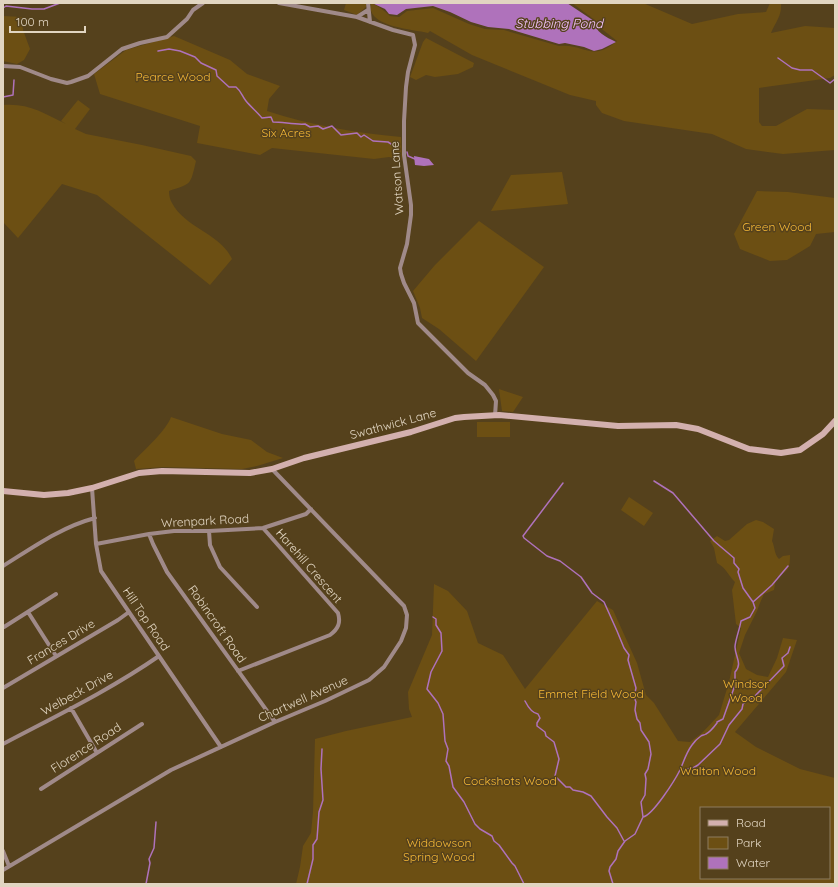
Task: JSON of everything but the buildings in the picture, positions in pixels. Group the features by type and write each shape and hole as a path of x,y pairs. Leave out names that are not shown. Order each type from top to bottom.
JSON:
{"street":[{"path":"3,66 20,67 50,79 67,83 71,82 88,76 122,49 167,37 187,19 193,10 203,3"},
{"name":"Watson Lane","path":"279,3 357,17 413,34 415,45 406,87 404,155 411,215 407,244 400,268 401,274 414,303 418,323 468,373 485,385 496,401 495,416"},
{"path":"368,3 370,22"},
{"path":"357,17 368,10"},
{"name":"Swathwick Lane","path":"3,491 44,495 68,493 92,488 139,473 162,471 250,473 272,469 304,458 411,432 455,418 495,416 618,426 676,425 698,429 749,449 769,452 790,452 800,450 816,439 835,421"},
{"name":"Chartwell Avenue","path":"3,870 171,770 369,680 378,673 392,656 401,641 406,628 407,616 404,606 272,469"},
{"name":"Hill Top Road","path":"92,488 96,544 101,571 221,747"},
{"name":"Wrenpark Road","path":"96,544 174,531 263,528 306,514 311,509"},
{"path":"3,566 63,529 79,522 95,518"},
{"name":"Harehill Crescent","path":"238,671 330,635 336,630 340,620 338,614 263,528"},
{"path":"209,531 210,545 220,567 257,607"},
{"name":"Robincroft Road","path":"149,534 167,572 275,722"},
{"path":"4,627 56,594"},
{"path":"28,612 56,656"},
{"name":"Frances Drive","path":"3,688 129,612"},
{"name":"Welbeck Drive","path":"3,744 71,708 159,656"},
{"path":"71,708 97,753"},
{"name":"Florence Road","path":"41,789 142,724"},
{"path":"3,851 9,866"}],"green space":[{"path":"346,3 366,3 366,7 357,15 344,10"},
{"path":"371,3 390,16 399,17 407,11 433,8 469,24 485,29 504,30 559,46 575,47 588,51 601,51 617,41 598,26 596,21 572,3 643,3 692,24 738,14 766,12 770,3 781,3 780,15 771,33 805,26 835,28 835,75 830,78 759,88 759,122 762,126 776,126 807,109 835,110 835,150 783,154 746,149 712,134 624,121 602,113 596,105 596,101 570,95 472,55 430,31 428,33 401,28 382,22 375,17 371,11"},
{"path":"3,16 22,17 23,30 30,49 24,60 17,64 3,61"},
{"name":"Pearce Wood","path":"174,36 230,60 247,74 280,86 269,99 267,111 333,128 401,137 402,160 389,157 374,159 272,148 260,155 197,143 200,126 100,94 94,74 126,50"},
{"path":"426,38 474,63 473,67 458,74 435,77 426,75 416,80 410,77 423,42"},
{"path":"78,100 90,109 75,129 86,134 191,156 196,161 189,182 186,185 169,191 169,194 171,202 178,212 185,219 211,236 227,250 232,259 210,285 97,195 62,184 18,238 3,222 3,105 28,107 66,124 61,121"},
{"path":"562,172 568,204 491,211 511,175"},
{"name":"Green Wood","path":"757,191 788,192 835,198 835,232 816,234 810,246 787,260 770,261 740,249 734,234"},
{"path":"479,221 544,267 476,361 439,329 422,318 420,308 413,291 435,265"},
{"path":"499,389 523,397 513,412 502,411"},
{"path":"171,417 222,434 251,440 267,452 283,458 242,469 163,467 136,469 134,461 160,434"},
{"path":"477,422 510,422 510,437 477,437"},
{"path":"629,497 653,513 644,526 621,510"},
{"path":"756,520 763,522 774,529 772,541 777,557 779,559 783,556 790,555 789,567 776,578 774,590 764,594 745,635 739,653 746,669 757,675 768,677 777,658 783,638 797,640 786,672 735,732 756,747 800,769 835,778 835,884 296,884 303,846 311,833 315,739 412,717 409,709 408,692 432,635 434,584 448,591 467,611 478,643 503,655 525,689 597,601 613,610 637,663 646,695 654,703 678,741 690,742 702,733 719,715 729,682 741,628 736,624 732,590 735,582 725,569 717,563 714,548 710,541 717,536 725,541 729,540 747,524"}],"water":[{"name":"Stubbing Pond","path":"372,3 567,3 594,21 596,28 599,31 616,42 594,51 565,43 559,44 509,29 488,27 471,22 433,6 406,9 397,15 389,14 385,9"},
{"path":"414,156 429,159 434,165 415,165"}],"waterway":[{"path":"3,8 6,6 44,9 60,3"},
{"path":"158,51 169,49 180,51 195,57 201,63 216,70 217,76 229,87 236,87 246,101 262,118 271,117 273,122 305,124 310,127 318,126 323,129 332,126 341,135 357,133 361,137 364,135 373,141 388,142 399,149"},
{"path":"778,58 792,68 812,70 830,83 835,79"},
{"path":"3,97 13,95 14,80"},
{"path":"407,152 408,156 415,159"},
{"path":"643,817 658,804 669,789 680,770 688,751 697,739 709,732 717,722 723,719 735,685 735,672 739,663 735,650 735,644 741,621 750,617 755,608 753,602 743,588 738,572 739,569 734,563 734,558 714,541 673,493 654,481"},
{"path":"563,483 523,536 547,556 560,561 581,577 592,593 604,602 624,648 629,655 628,660 636,688 634,697 636,702 635,710 641,730 649,742 651,754 648,769 645,774 645,795 641,802 643,817 635,834 625,841 610,867 609,871 613,884"},
{"path":"753,602 772,585 788,566"},
{"path":"433,617 436,619 436,625 441,633 442,651 431,672 427,689 438,703 443,714 445,741 448,749 446,761 449,766 453,787 464,802 475,824 480,829 492,836 494,841 499,845 515,866 524,884"},
{"path":"680,770 693,768 698,765 720,744 729,725 742,709 743,704 755,696 784,666 782,658 788,653 790,647"},
{"path":"525,701 530,709 538,714 540,718 537,726 554,742 559,759 555,776 566,787 570,787 573,790 583,792 591,796 617,828 624,841"},
{"path":"307,884 313,859 313,845 317,839 319,812 323,800 321,769 322,749"},
{"path":"146,884 150,863 149,859 154,848 156,822"}],"park label":[{"name":"Six Acres","path":"286,133"},
{"name":"Windsor Wood","path":"746,691"},
{"name":"Emmet Field Wood","path":"591,694"},
{"name":"Walton Wood","path":"718,771"},
{"name":"Cockshots Wood","path":"510,781"},
{"name":"Widdowson Spring Wood","path":"439,850"}]}
